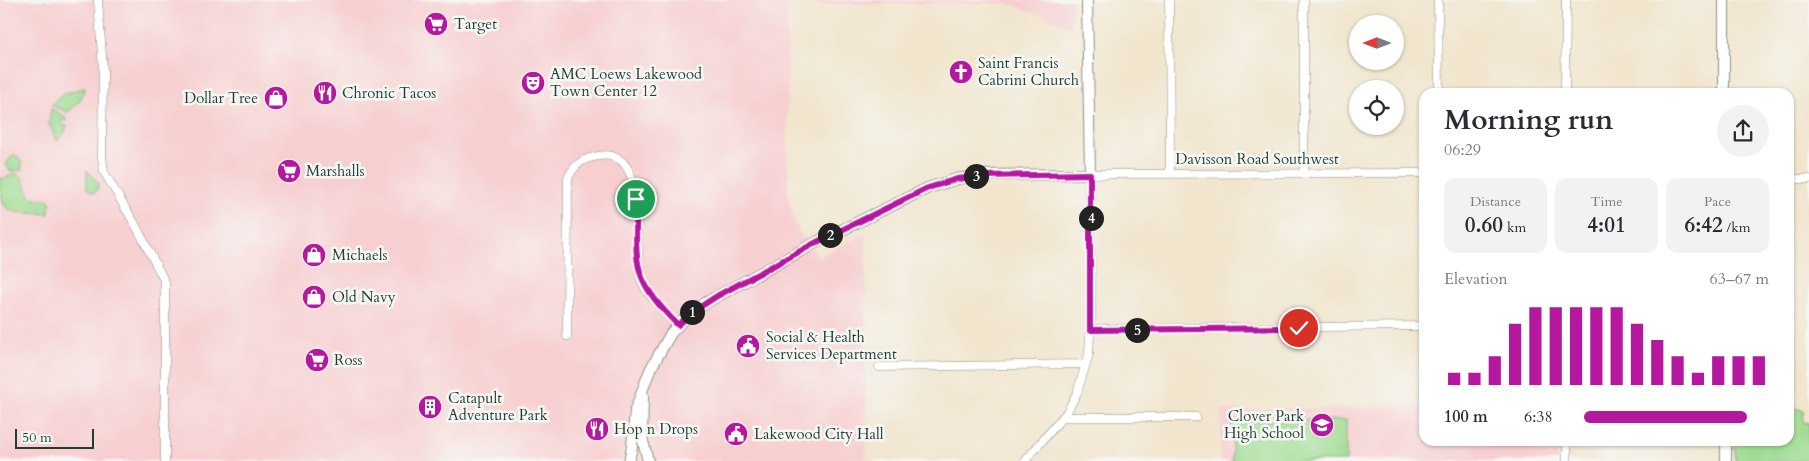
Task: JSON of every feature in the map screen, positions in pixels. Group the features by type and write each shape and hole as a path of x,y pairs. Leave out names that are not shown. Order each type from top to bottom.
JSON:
{"street":[{"path":"98,0 103,70 102,167 105,176 166,282 165,461"},
{"path":"1025,461 1064,418 1077,393 1086,364 1090,330 1087,0"},
{"path":"1169,0 1170,173"},
{"path":"1304,0 1304,173"},
{"path":"1438,0 1439,88"},
{"path":"1565,88 1566,0"},
{"path":"1724,0 1724,88"},
{"path":"567,336 568,178 578,165 594,157 618,159 629,168 636,199 637,261 640,275 652,298 678,325"},
{"name":"Davisson Road Southwest","path":"1090,174 1419,173"},
{"path":"629,461 635,410 663,345 678,325 697,309 717,296 819,241 928,188 957,179 983,176 1090,174"},
{"path":"1794,179 1809,179"},
{"path":"1090,330 1419,326"},
{"path":"879,367 1086,364"},
{"path":"644,386 642,437 648,461"},
{"path":"1064,418 1196,417"},
{"path":"1567,446 1567,461"},
{"path":"1726,446 1726,461"}],"shaded area":[{"path":"0,0 1072,0 1072,27 1007,3 787,4 788,196 793,216 802,236 819,257 866,233 866,461 0,461"},
{"name":"Clover Park High School","path":"1419,406 1419,446 1557,446 1557,461 1220,461 1221,410"}],"green space":[{"path":"86,87 79,102 68,112 51,105 63,94"},
{"path":"51,108 64,116 67,121 62,120 62,125 67,126 64,134 57,141 49,124"},
{"path":"14,154 21,161 22,170 10,171 6,164"},
{"path":"87,170 99,184 96,192 91,192 87,188"},
{"path":"15,173 22,178 30,196 38,199 48,199 52,204 49,205 49,214 11,211 6,207 3,201 0,178 4,179"},
{"path":"1794,408 1804,411 1803,422 1809,423 1809,461 1735,461 1735,446 1794,446"},
{"path":"1346,420 1346,461 1232,461 1232,421"}],"place":[{"name":"Target","path":"436,24"},
{"name":"Saint Francis Cabrini Church","path":"961,72"},
{"name":"AMC Loews Lakewood Town Center 12","path":"533,83"},
{"name":"Chronic Tacos","path":"325,93"},
{"name":"Dollar Tree","path":"276,98"},
{"name":"Marshalls","path":"289,171"},
{"name":"Michaels","path":"314,255"},
{"name":"Old Navy","path":"314,297"},
{"name":"Social & Health Services Department","path":"748,346"},
{"name":"Ross","path":"317,360"},
{"name":"Catapult Adventure Park","path":"430,407"},
{"name":"Clover Park High School","path":"1322,425"},
{"name":"Hop n Drops","path":"597,429"},
{"name":"Lakewood City Hall","path":"736,434"}],"route":[{"path":"636,199 637,261 642,281 652,298 678,325 688,315 717,296 819,241 928,188 969,177 1090,174 1090,330 1299,328"}]}
